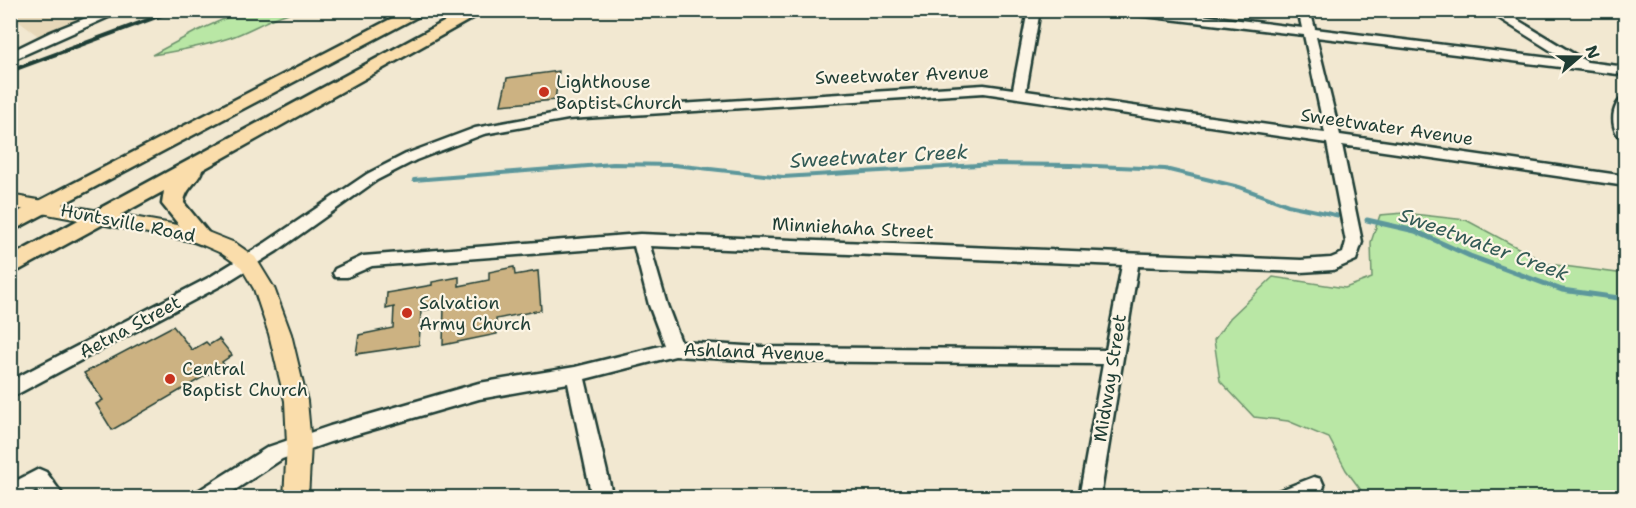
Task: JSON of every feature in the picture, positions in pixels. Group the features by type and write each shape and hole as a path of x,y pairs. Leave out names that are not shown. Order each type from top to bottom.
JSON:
{"highway":[{"path":"10,225 422,10"},
{"path":"10,267 479,10"},
{"path":"200,236 173,204 174,192 210,156"}],"main road":[{"name":"Huntsville Road","path":"10,201 200,236 228,248 248,262 264,288 280,333 296,401 299,444 296,498"}],"street":[{"path":"10,57 55,35 118,10"},
{"path":"1019,94 1034,10"},
{"path":"1127,10 1626,71"},
{"path":"1304,10 1334,140"},
{"path":"1492,10 1587,66"},
{"name":"Sweetwater Avenue","path":"248,262 372,177 432,148 510,124 568,115 849,96 970,89 1019,94 1626,181"},
{"path":"1626,101 1621,105 1619,122 1626,136"},
{"name":"Minniehaha Street","path":"341,273 369,260 640,240 1318,266 1333,264 1350,256 1354,242 1334,140"},
{"path":"640,240 658,305 675,349"},
{"name":"Midway Street","path":"1089,498 1131,259"},
{"name":"Aetna Street","path":"10,390 248,262"},
{"name":"Ashland Avenue","path":"206,498 275,453 299,444 479,391 575,374 675,349 760,354 1113,357"},
{"path":"575,374 603,498"},
{"path":"10,495 39,478 55,498"},
{"path":"1285,498 1314,486"}],"shaded area":[{"path":"11,11 108,11 41,38 11,16"}],"green space":[{"path":"244,10 298,11 220,41 152,55 195,32"},
{"path":"1404,213 1466,220 1548,264 1625,274 1625,497 1366,497 1346,470 1329,438 1288,421 1254,417 1220,381 1214,340 1230,318 1273,277 1345,288 1372,278 1371,242 1380,215"}],"building":[{"name":"Lighthouse Baptist Church","path":"559,71 555,100 501,105 507,78"},
{"name":"Salvation Army Church","path":"514,267 515,275 538,271 541,310 496,319 497,334 443,345 444,306 421,311 419,345 356,354 359,335 393,328 394,307 386,309 387,293 432,285 432,282 459,277 459,286 489,280 489,272"},
{"name":"Central Baptist Church","path":"173,326 192,350 206,342 209,345 219,339 232,355 222,362 224,365 112,430 96,404 103,400 84,373"}],"waterway":[{"name":"Sweetwater Creek","path":"414,180 613,164 674,165 783,177 994,164 1072,165 1165,169 1239,187 1288,205 1340,216"},
{"name":"Sweetwater Creek","path":"1367,220 1415,231 1470,256 1562,290 1626,299"}],"railway":[{"path":"10,71 175,10"}],"place":[{"name":"Lighthouse Baptist Church","path":"544,92"},
{"name":"Salvation Army Church","path":"407,313"},
{"name":"Central Baptist Church","path":"170,379"}]}
